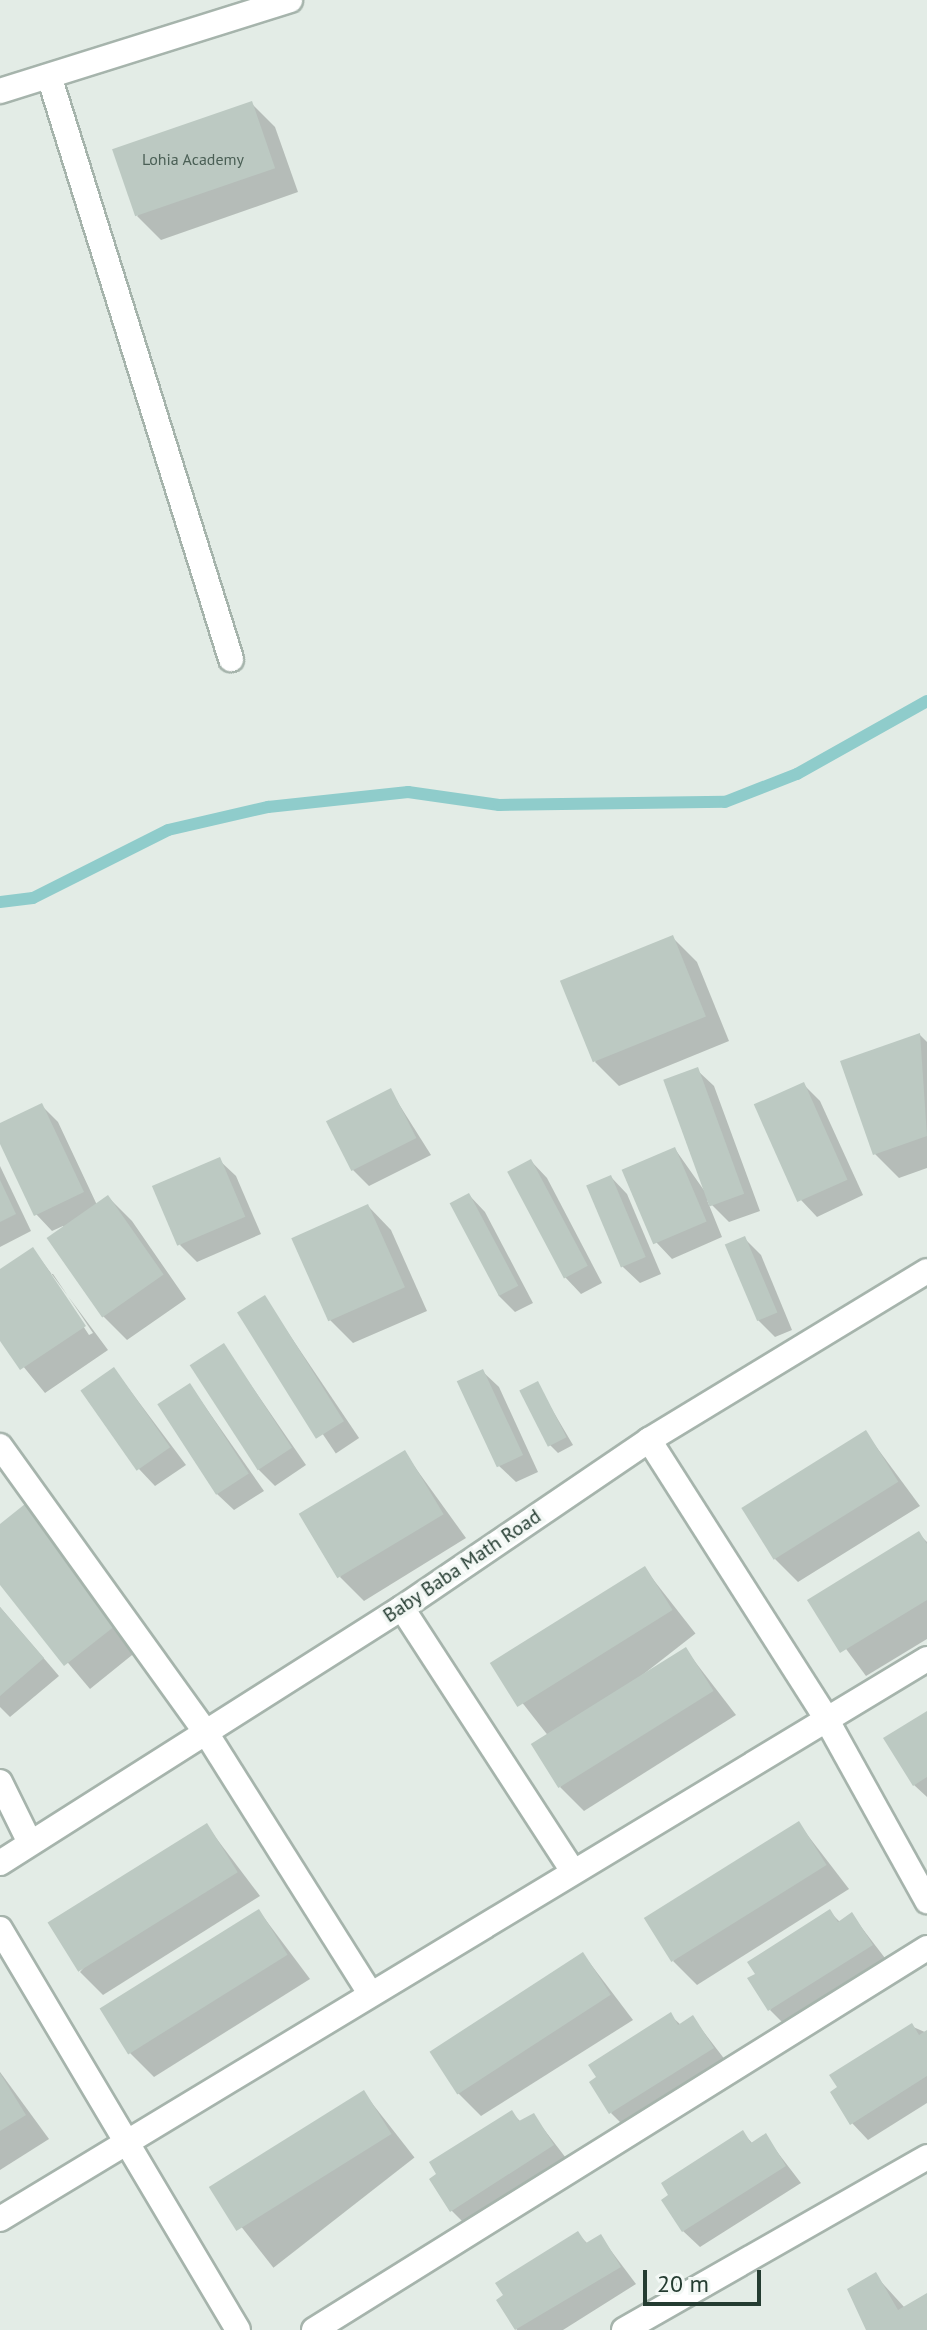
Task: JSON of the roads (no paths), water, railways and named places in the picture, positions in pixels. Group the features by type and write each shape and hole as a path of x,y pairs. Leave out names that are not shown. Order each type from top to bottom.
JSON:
{"street":[{"path":"0,91 290,0"},
{"path":"49,76 231,659"},
{"name":"Baby Baba Math Road","path":"0,1863 203,1728 402,1608 649,1440 927,1271"},
{"path":"649,1440 824,1715 927,1901"},
{"path":"0,1446 203,1728 370,1993"},
{"path":"402,1608 571,1868"},
{"path":"0,2219 824,1715 927,1659"},
{"path":"0,1782 30,1843"},
{"path":"0,1929 238,2330"},
{"path":"314,2330 927,1948"},
{"path":"624,2330 927,2157"}],"waterway":[{"path":"0,902 33,898 168,830 268,807 408,792 499,805 725,802 797,774 927,701"}]}
